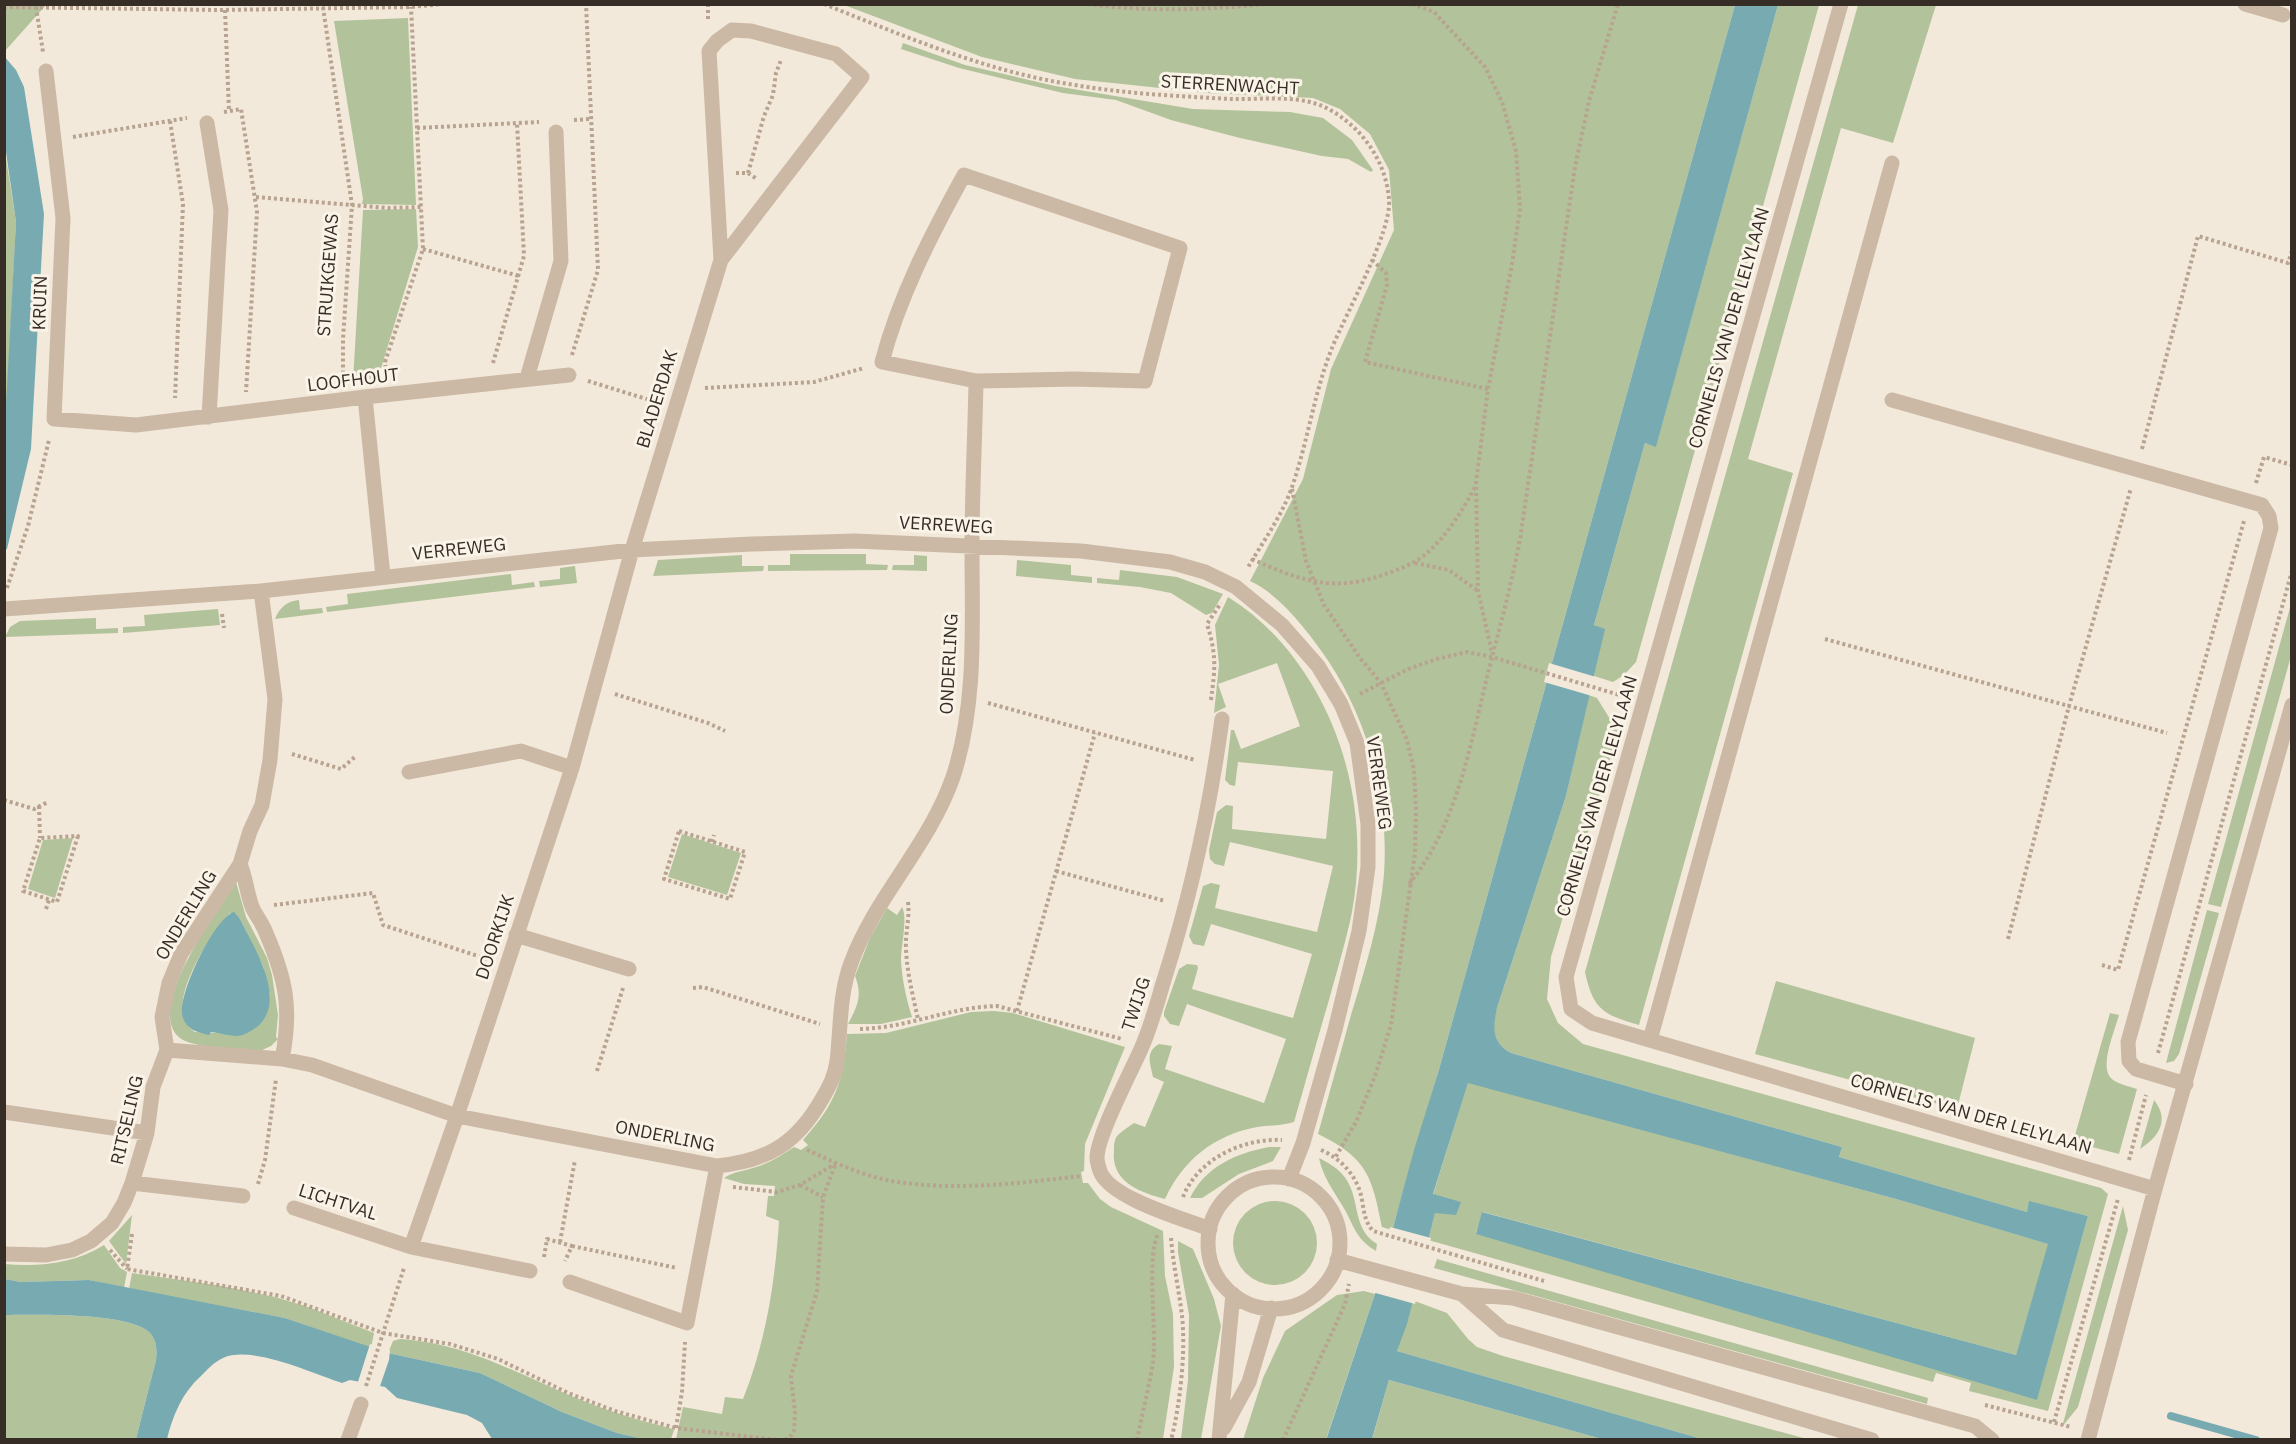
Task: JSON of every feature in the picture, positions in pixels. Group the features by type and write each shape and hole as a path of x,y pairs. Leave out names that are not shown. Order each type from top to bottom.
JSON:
{"street":[{"name":"CORNELIS VAN DER LELYLAAN","path":"1841,4 1566,977 1571,1009 1592,1023 2155,1189"},
{"path":"2245,4 2283,15"},
{"name":"BLADERDAK","path":"632,550 721,260 862,78 836,54 751,31 732,30 717,41 709,51 721,260"},
{"name":"KRUIN","path":"46,71 63,218 54,419"},
{"path":"207,123 221,210 209,417"},
{"path":"528,378 561,261 551,127"},
{"path":"1650,1040 1892,163"},
{"path":"964,175 1180,248 1145,381 1074,379 976,381 882,363 891,329 936,225 964,175"},
{"name":"LOOFHOUT","path":"54,419 136,426 365,397 569,375"},
{"name":"ONDERLING","path":"261,591 275,699 271,748 262,805 250,831 240,864 181,954 169,983 162,1017 166,1050 282,1059 312,1065 457,1116 717,1166 743,1164 792,1140 807,1124 833,1079 837,1062 842,990 850,964 865,933 932,826 953,777 970,698 976,381"},
{"path":"365,397 383,576"},
{"path":"1892,400 2262,505 2269,516 2271,528 2128,1042 2129,1061 2136,1070 2186,1084"},
{"name":"VERREWEG","path":"4,609 261,591 632,550 752,544 855,541 1081,551 1170,562 1205,572 1236,587 1282,625 1318,666 1341,704 1357,742 1368,824 1368,867 1359,931 1335,1029 1303,1143 1289,1179"},
{"name":"DOORKIJK","path":"411,1247 457,1116 572,768 632,550"},
{"path":"2089,1436 2155,1189 2292,705"},
{"name":"TWIJG","path":"1100,1174 1097,1158 1101,1140 1143,1045 1174,949 1195,868 1216,766 1222,719"},
{"path":"409,772 521,751 572,768"},
{"name":"ONDERLING","path":"240,864 252,907 266,931 282,974 288,1004 287,1035 282,1059"},
{"path":"516,935 629,969"},
{"name":"RITSELING","path":"4,1254 46,1256 72,1250 91,1241 112,1223 132,1183 147,1133 153,1087 166,1050"},
{"path":"4,1112 147,1133"},
{"path":"570,1282 687,1323 717,1166"},
{"path":"1100,1174 1116,1190 1134,1200 1210,1229"},
{"path":"1279,1177 1289,1179 1317,1193 1331,1209 1338,1229 1344,1263 1313,1296 1293,1306 1271,1308 1251,1305 1233,1294 1219,1279 1210,1260 1210,1229 1223,1201 1239,1187 1258,1179 1279,1177"},
{"path":"132,1183 248,1198"},
{"name":"LICHTVAL","path":"294,1208 411,1247 537,1267"},
{"path":"1344,1263 1462,1294 1525,1301 1976,1426 1992,1440"},
{"path":"1220,1436 1233,1294"},
{"path":"1462,1294 1503,1330 1872,1440"},
{"path":"1220,1436 1249,1382 1271,1308"},
{"path":"348,1440 361,1404"}],"path":[{"path":"4,7 225,10 411,7 442,4"},
{"path":"586,4 597,270 568,366 569,375 653,401"},
{"name":"STERRENWACHT","path":"824,4 921,43 1014,72 1074,85 1140,94 1233,99 1293,99 1331,110 1359,132 1379,160 1390,200 1385,225 1372,260 1331,350 1292,489 1236,587"},
{"path":"1088,4 1118,9 1196,10 1265,4"},
{"path":"1412,4 1434,12"},
{"path":"1430,4 1434,12 1485,67 1502,102 1516,151 1520,209 1488,389 1476,483 1478,591 1492,657"},
{"path":"1409,884 1424,866 1452,806 1471,744 1492,657 1510,596 1575,166 1589,101 1618,4"},
{"path":"36,7 46,71"},
{"path":"386,396 385,362 423,249 411,7"},
{"name":"STRUIKGEWAS","path":"323,8 352,205 343,339 343,401"},
{"path":"225,10 229,111"},
{"path":"748,173 764,116 773,95 776,73 787,40"},
{"path":"567,121 591,119"},
{"path":"170,121 183,204 173,422"},
{"path":"417,128 517,123 551,127"},
{"path":"487,383 524,256 517,123"},
{"path":"716,173 748,173 773,192"},
{"path":"256,197 388,208 421,207"},
{"path":"2008,939 2069,706 2137,469 2198,236 2288,263 2292,251"},
{"path":"423,249 519,276"},
{"path":"1372,260 1386,273 1387,285 1365,363 1488,389"},
{"path":"705,388 814,382 882,363"},
{"path":"4,595 28,526 54,419"},
{"path":"2102,965 2118,970 2249,502 2264,457 2292,465"},
{"path":"1252,560 1314,581 1342,584 1366,581 1414,563 1443,537 1462,512 1476,483"},
{"path":"1414,563 1449,570 1478,591"},
{"path":"2054,1422 2124,1179 2292,571"},
{"path":"1207,624 1214,645 1216,663 1209,715 1222,719"},
{"path":"1825,639 2167,734"},
{"path":"1341,704 1408,669 1467,652 1492,657 1600,689"},
{"path":"595,687 708,723 724,731"},
{"path":"970,698 1216,766"},
{"path":"1017,1011 1095,733"},
{"path":"271,748 341,769 356,756"},
{"path":"4,800 34,809 48,802"},
{"path":"39,806 40,838 23,891 57,902 78,836 40,838"},
{"path":"679,831 744,852 730,899 697,889 664,879 679,831"},
{"path":"712,842 714,835"},
{"path":"1056,871 1185,907"},
{"path":"900,877 909,902 906,946 908,974 918,1019"},
{"path":"694,896 697,889"},
{"path":"252,907 373,894 383,925 507,965"},
{"path":"46,909 49,900"},
{"path":"597,1071 629,969"},
{"path":"693,988 703,987 815,1023 861,1029 888,1028 976,1006 997,1006 1143,1045"},
{"path":"248,1198 265,1160 275,1083 282,1059"},
{"path":"560,1242 579,1139"},
{"path":"792,1140 807,1150 836,1163 897,1182 944,1186 1034,1182 1100,1174"},
{"path":"713,1185 777,1192 800,1185 836,1163"},
{"path":"785,1440 794,1431 795,1413 791,1376 817,1291 823,1197 836,1163"},
{"path":"800,1185 823,1197"},
{"path":"1137,1440 1153,1362 1155,1324 1153,1268 1156,1235 1175,1216"},
{"path":"1171,1440 1183,1356 1182,1317 1170,1236 1175,1216"},
{"path":"133,1225 127,1269 281,1296 382,1335 450,1344 498,1359 615,1411 676,1428 777,1440"},
{"path":"1382,1235 1436,1251"},
{"path":"537,1267 547,1239 697,1272"},
{"path":"563,1267 572,1246"},
{"path":"361,1404 411,1247"},
{"path":"1283,1440 1345,1304 1344,1263"},
{"path":"676,1428 687,1323"},
{"path":"1978,1403 2054,1422 2089,1436"}],"green space":[{"path":"4,5 46,5 5,51"},
{"path":"844,5 1735,5 1438,1073 1392,1230 1382,1227 1375,1194 1365,1170 1347,1151 1318,1134 1379,910 1385,846 1379,790 1365,736 1355,710 1329,662 1284,605 1262,587 1250,581 1303,479 1331,369 1394,230 1389,170 1370,134 1340,109 1313,98 1207,93 1075,79 982,57"},
{"path":"1778,5 1819,5 1636,662 1624,675 1613,682 1594,676 1604,630 1594,625 1645,443 1656,446"},
{"path":"1858,5 1936,5 1893,143 1841,128 1748,459 1793,473 1639,1025 1616,1018 1602,1009 1592,994 1585,972"},
{"path":"408,18 416,205 362,204 334,21"},
{"path":"903,43 965,65 1055,86 1193,109 1290,112 1323,118 1352,140 1373,170 1371,172 1348,159 1322,156 1240,138 1171,120 1116,100 1063,93 959,68 901,49"},
{"path":"4,145 16,222 5,441 4,441"},
{"path":"416,209 418,247 378,378 353,381 363,210"},
{"path":"790,554 866,554 866,564 888,565 887,570 768,571 768,565 790,565"},
{"path":"742,555 742,566 764,566 763,571 653,576 658,560"},
{"path":"914,555 927,556 927,571 892,570 893,565 914,565"},
{"path":"1017,560 1071,565 1071,575 1092,577 1092,583 1016,576"},
{"path":"575,566 577,583 540,587 539,581 560,579 560,568"},
{"path":"1120,570 1177,577 1223,594 1212,613 1206,615 1171,593 1097,583 1097,578 1119,580"},
{"path":"511,574 512,585 534,582 535,587 327,612 326,607 348,604 347,594"},
{"path":"1228,597 1277,637 1306,674 1327,714 1347,768 1353,797 1356,825 1356,883 1344,945 1294,1122 1241,1131 1214,1143 1202,1151 1181,1172 1165,1199 1129,1184 1117,1171 1114,1162 1116,1138 1134,1123 1145,1127 1164,1082 1153,1077 1150,1054 1155,1047 1159,1044 1172,1046 1165,1069 1264,1103 1286,1039 1187,1004 1179,1026 1170,1024 1164,1012 1179,969 1187,964 1197,965 1192,989 1293,1018 1312,954 1211,924 1204,946 1193,944 1189,936 1203,886 1211,883 1220,885 1215,908 1317,932 1333,866 1230,842 1224,866 1215,864 1210,859 1209,850 1217,812 1226,805 1233,806 1232,829 1326,839 1333,771 1238,762 1235,786 1225,780 1231,730 1234,730 1241,749 1300,726 1277,663 1218,684 1226,707 1214,713 1219,665 1215,625"},
{"path":"299,600 300,610 322,608 323,613 275,619 284,606"},
{"path":"2291,604 2291,656 2221,907 2208,904"},
{"path":"218,609 220,625 123,633 123,627 145,626 144,615"},
{"path":"96,618 96,629 118,628 118,633 5,637 10,627 20,621"},
{"path":"1589,695 1597,698 1618,732 1551,957 1547,999 1558,1023 1583,1044 2101,1188 2108,1194 2048,1411 1969,1391 1971,1383 1936,1373 1933,1382 1428,1240 1435,1212 1460,1203 1433,1195 1468,1082 1896,1199 2049,1244 2016,1355 1483,1212 1476,1233 2037,1399 2088,1216 2030,1202 2027,1212 1839,1157 1842,1147 1511,1053 1504,1049 1496,1039 1494,1022 1497,1008 1566,796"},
{"path":"682,834 741,853 727,895 668,877"},
{"path":"73,838 55,898 28,889 43,840"},
{"path":"236,882 246,917 267,958 278,1015 276,1037 278,1039 271,1046 260,1051 190,1043 183,1040 172,1027 170,1009 176,986 200,937","holes":["230,913 240,919 263,966 270,996 266,1015 235,1034 195,1032 185,1021 182,1007 192,972 211,938"]},
{"path":"902,907 904,924 902,967 912,1017 881,1024 848,1024 859,995 855,976 870,938 887,908 897,915"},
{"path":"2207,910 2219,913 2179,1054 2174,1061 2166,1063"},
{"path":"1776,981 1975,1038 1957,1109 1755,1054"},
{"path":"971,1012 1013,1013 1125,1047 1085,1144 1084,1171 1081,1172 1083,1183 1088,1183 1100,1199 1111,1207 1163,1231 1165,1276 1173,1314 1174,1367 1163,1439 676,1439 683,1407 722,1414 725,1397 743,1399 758,1355 768,1312 779,1221 766,1216 768,1196 774,1196 775,1186 744,1184 724,1178 766,1163 794,1147 801,1150 808,1145 803,1140 823,1115 836,1092 843,1066 847,1034 886,1033"},
{"path":"2110,1013 2119,1015 2107,1056 2107,1071 2115,1081 2137,1089 2119,1154 2073,1142"},
{"path":"2154,1100 2161,1114 2160,1128 2140,1149"},
{"path":"1269,1147 1281,1147 1273,1161 1239,1174 1202,1198 1190,1198 1204,1178 1223,1163 1245,1153"},
{"path":"1319,1158 1337,1169 1348,1182 1359,1220 1369,1237 1377,1244 1376,1251 1363,1241 1355,1230 1325,1177"},
{"path":"1275,1201 1298,1208 1310,1220 1317,1243 1310,1266 1298,1278 1275,1285 1252,1278 1240,1266 1233,1243 1240,1220 1252,1208"},
{"path":"2123,1206 2128,1230 2078,1407 2062,1427"},
{"path":"132,1215 126,1264 109,1241"},
{"path":"1178,1241 1193,1249 1214,1299 1221,1326 1201,1439 1181,1439 1188,1380 1189,1315"},
{"path":"104,1245 120,1268 127,1272 124,1288 89,1280 21,1282 5,1279 4,1264 56,1263 80,1256"},
{"path":"1437,1259 1928,1398 1927,1404 1434,1268"},
{"path":"132,1273 222,1286 275,1297 308,1307 374,1333 371,1348 285,1318 129,1289"},
{"path":"1364,1291 1375,1294 1326,1439 1243,1440 1263,1378 1285,1331 1337,1295"},
{"path":"1412,1300 1447,1313 1477,1347 1807,1439 1702,1439 1397,1351"},
{"path":"5,1315 103,1318 139,1326 150,1333 155,1343 156,1360 136,1439 5,1440"},
{"path":"400,1339 467,1352 594,1405 670,1428 674,1430 671,1439 643,1439 617,1433 562,1412 480,1373 388,1353 393,1341"},
{"path":"1389,1380 1602,1439 1372,1440"}],"water":[{"path":"1735,5 1778,5 1656,447 1645,443 1594,625 1605,629 1566,796 1497,1008 1495,1034 1504,1049 1511,1053 1842,1147 1839,1157 2027,1212 2029,1201 2088,1216 2037,1400 1476,1234 1482,1212 2016,1355 2048,1244 1896,1199 1468,1083 1433,1194 1461,1202 1456,1215 1435,1213 1407,1324 1397,1351 1702,1439 1602,1439 1389,1380 1372,1439 1326,1440 1375,1294 1414,1150 1438,1073"},
{"path":"4,56 16,70 24,87 44,214 31,449 5,550 4,441 16,222 5,145"},
{"path":"234,912 240,919 265,972 270,1002 266,1015 258,1026 243,1035 200,1033 187,1025 183,1018 182,1008 185,994 207,942 226,917"},
{"path":"5,1279 21,1282 89,1280 285,1318 388,1353 480,1373 562,1412 617,1433 643,1439 492,1439 482,1423 467,1415 397,1398 385,1387 350,1380 342,1383 282,1362 249,1355 235,1355 217,1362 194,1383 183,1397 175,1413 167,1439 136,1439 156,1360 155,1343 150,1333 139,1326 103,1318 5,1315"}],"pier":[{"path":"1549,663 1596,677 1592,696 1544,682"},
{"path":"1390,1227 1431,1238 1415,1304 1372,1292"},
{"path":"370,1344 390,1350 379,1389 357,1385"}],"waterway":[{"path":"2171,1416 2256,1440"}]}
